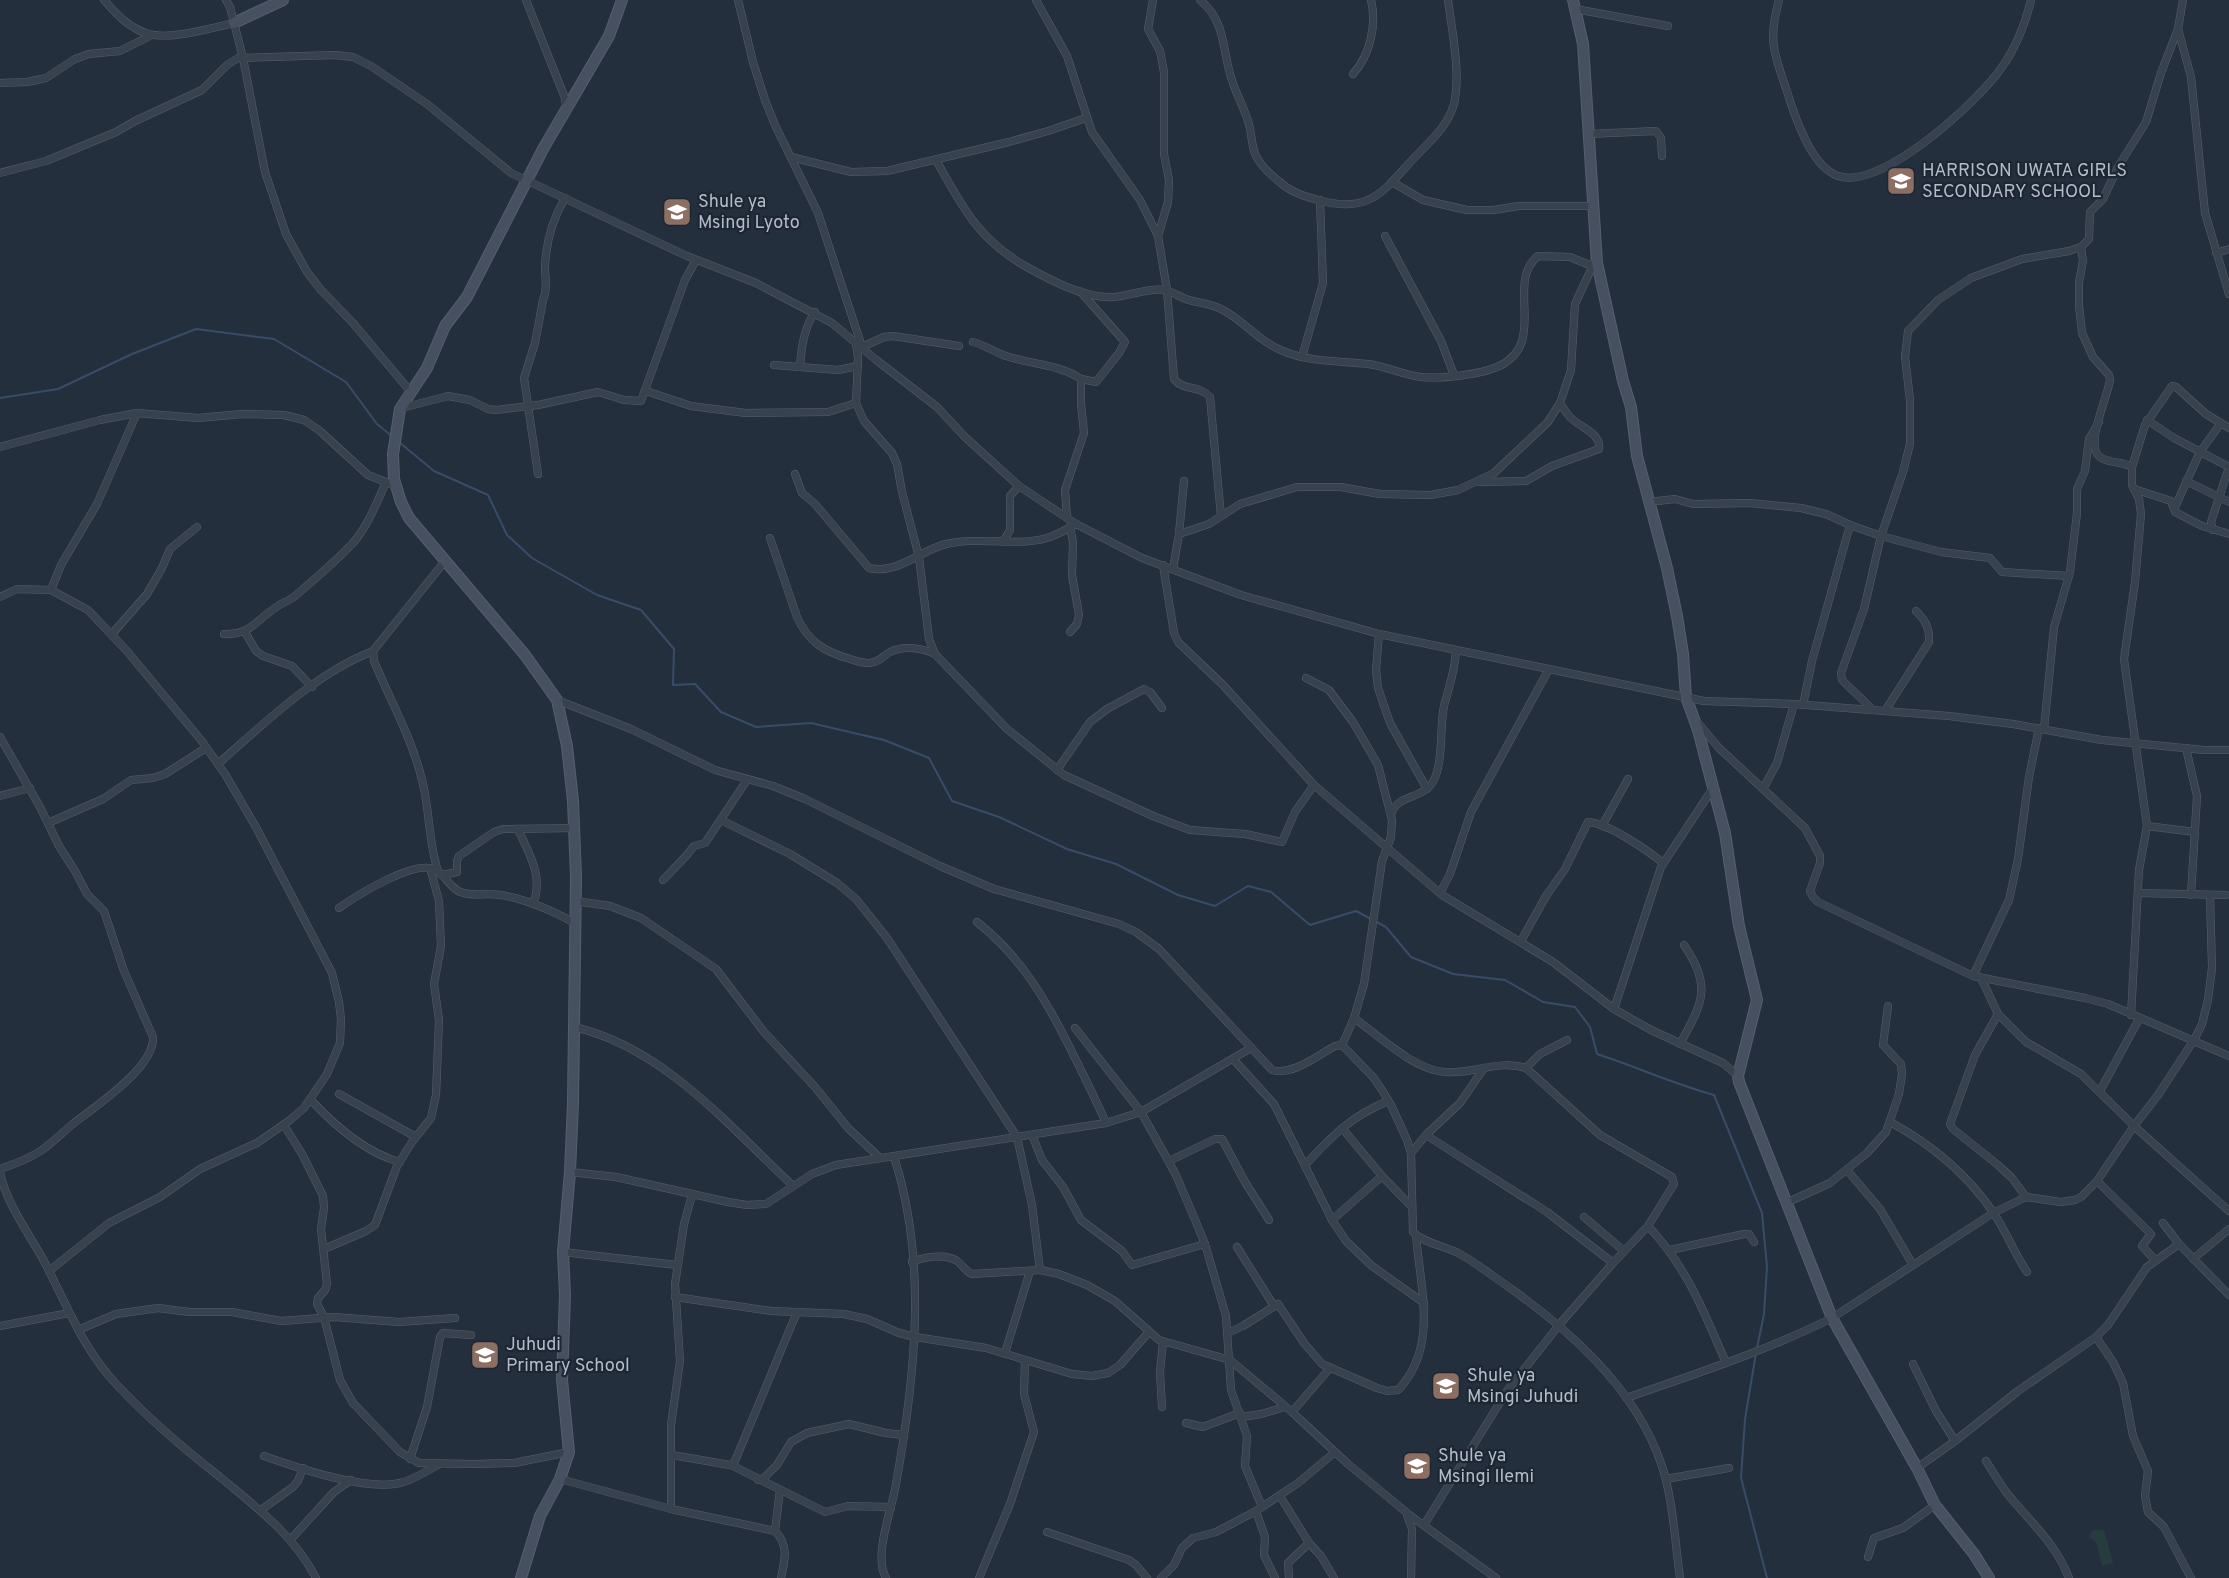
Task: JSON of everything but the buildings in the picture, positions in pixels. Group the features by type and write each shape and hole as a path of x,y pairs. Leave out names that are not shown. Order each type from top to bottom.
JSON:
{"street":[{"path":"104,0 128,24 152,35"},
{"path":"226,0 243,58 265,172 286,234 307,272 321,290 353,323 410,391"},
{"path":"0,83 27,82 46,78 75,59 89,54 120,51 152,35 193,32 234,23 283,0"},
{"path":"526,0 565,98 566,106"},
{"path":"224,634 250,630 276,607 294,597 328,568 353,543 391,484 394,479 393,454 400,409 427,368 445,326 467,297 566,106 609,36 622,0"},
{"path":"738,0 765,100 818,213 831,248 859,345 856,403 864,421 896,459 919,557 929,639 935,654 1000,723 1057,770 1074,780 1176,826 1199,832 1245,834 1278,843 1284,840 1296,812 1314,785"},
{"path":"1036,0 1064,48 1092,132 1140,200 1158,236 1167,290 1173,380 1182,386 1202,390 1210,397 1221,516"},
{"path":"1153,0 1148,29 1160,51 1164,72 1164,154 1169,180 1168,202 1158,236"},
{"path":"1200,0 1209,9 1221,30 1230,77 1248,118 1256,156 1275,178 1289,189 1344,206 1356,205 1373,198 1392,182 1446,123 1454,103 1456,83 1448,0"},
{"path":"1353,74 1366,56 1371,36 1373,20 1371,0"},
{"path":"1779,0 1773,26 1772,44 1794,113 1821,165 1832,174 1852,179 1873,172 1912,152 1978,96 2001,69 2014,48 2023,29 2031,0"},
{"path":"1873,710 1842,680 1841,673 1864,609 1881,536 1903,472 1912,435 1911,400 1906,365 1908,331 1938,300 1971,278 2022,259 2069,251 2081,247 2089,239 2090,212 2103,199 2118,167 2146,122 2178,29 2182,0"},
{"path":"1668,26 1574,4 1583,44 1594,261 1631,406 1637,456 1667,568 1683,654 1686,697 1725,833 1740,926 1757,1000 1738,1076"},
{"path":"2178,29 2191,77 2203,202 2229,294"},
{"path":"0,173 46,161 98,141 202,90 233,60 344,56 361,61 395,81 427,104 498,164 526,180 696,260 756,283 815,312 937,407 973,445 1019,486 1067,518 1073,525 1121,548 1241,595 1379,634 1713,702 1794,704 1959,717 2102,740 2229,750"},
{"path":"791,157 851,172 887,171 1048,131 1086,118"},
{"path":"1589,135 1656,131 1661,138 1662,156"},
{"path":"936,160 965,212 999,248 1045,276 1096,296 1113,297 1167,290 1186,299 1222,309 1265,342 1289,354 1371,365 1419,377 1454,375 1495,368 1512,357 1518,348 1524,328 1523,282 1533,260 1538,256 1594,261"},
{"path":"1392,182 1423,200 1467,210 1494,210 1519,206 1593,206"},
{"path":"538,474 524,378 532,355 546,294 545,269 549,231 565,198"},
{"path":"1302,357 1323,283 1320,200"},
{"path":"1385,236 1432,323 1454,375"},
{"path":"2081,247 2083,261 2079,282 2079,306 2082,333 2093,357 2109,375 2110,380 2098,422 2095,440 2096,453 2103,459 2132,467"},
{"path":"2216,253 2229,249"},
{"path":"400,409 448,396 470,400 488,409 527,406 598,392 624,400 641,401 679,295 696,260"},
{"path":"1179,534 1209,524 1240,504 1297,487 1341,487 1380,494 1430,495 1450,492 1480,482 1494,473 1515,456 1548,422 1560,403 1572,370 1575,304 1594,261"},
{"path":"973,342 1005,355 1096,382 1125,342 1080,291"},
{"path":"800,367 806,333 810,319 815,312"},
{"path":"859,345 893,336 959,346"},
{"path":"774,365 838,370 858,366"},
{"path":"1067,518 1065,490 1084,433 1081,379"},
{"path":"2100,1091 2135,1017 2140,861 2147,826 2124,659 2136,573 2141,513 2134,489 2132,467 2147,420 2169,389 2174,386 2206,414 2229,428"},
{"path":"646,391 691,406 746,413 828,412 856,403"},
{"path":"1480,482 1526,481 1552,466 1599,449 1600,445 1596,438 1572,418 1560,403"},
{"path":"51,590 61,565 97,504 137,413"},
{"path":"0,447 100,420 137,413 198,418 254,413 297,417 320,431 368,475 391,484 409,518 525,655 557,700 567,746 575,828 574,1027 570,1172 562,1252 565,1295 562,1380 568,1452 560,1479 543,1508 521,1578"},
{"path":"2147,420 2174,438 2229,467 2211,522 2213,530"},
{"path":"1972,976 2009,900 2018,859 2029,777 2042,729 2054,627 2069,576 2077,513 2077,489 2085,471 2089,439 2098,422"},
{"path":"2175,508 2200,452 2221,423"},
{"path":"795,474 802,493 832,523 868,568 876,570 919,557 944,544 961,541 1046,538 1073,525"},
{"path":"1173,569 1184,481"},
{"path":"2186,481 2229,501"},
{"path":"1004,540 1010,530 1010,496 1019,486"},
{"path":"2134,489 2171,501 2175,512 2213,530 2229,534"},
{"path":"1649,502 1675,499 1698,504 1722,502 1788,506 1818,512 1881,536 1941,552 1990,558 2002,572 2069,576"},
{"path":"1070,632 1077,624 1079,615 1072,575 1073,525"},
{"path":"1803,705 1812,661 1850,525"},
{"path":"112,634 147,594 170,549 197,527"},
{"path":"770,538 797,617 816,645 840,656 865,663 875,662 899,649 920,650 935,654"},
{"path":"218,764 312,687 349,661 373,651 445,561"},
{"path":"1163,565 1174,633 1178,642 1223,685 1314,785 1386,849 1461,908 1521,941 1553,962 1614,1009 1680,1044 1723,1063 1738,1076 1832,1318 1917,1468 1935,1505 1974,1554 1989,1578"},
{"path":"0,597 17,589 51,590 88,610 112,634 218,764 257,829 332,973 339,1002 340,1043 327,1074 310,1100 284,1125 257,1143 200,1169 165,1194 109,1223 49,1271"},
{"path":"1885,711 1929,642 1926,622 1916,611"},
{"path":"245,632 256,651 263,656 292,666 312,687"},
{"path":"1379,634 1376,670 1378,688 1390,723 1427,789"},
{"path":"324,1249 366,1231 375,1224 400,1162 431,1118 437,1078 439,1012 434,984 440,940 439,901 437,871 429,839 427,804 420,771 406,731 374,661 373,651"},
{"path":"1391,815 1398,803 1427,789 1432,783 1437,770 1443,715 1454,676 1456,651"},
{"path":"1440,893 1450,874 1472,812 1549,669"},
{"path":"1306,678 1326,687 1353,722 1378,765 1391,815 1392,831 1386,849 1365,977 1354,1018 1342,1045"},
{"path":"1057,770 1084,728 1107,709 1144,689 1150,692 1162,708"},
{"path":"557,700 622,726 715,770 773,786 805,799 940,866 994,889 1119,924 1136,932 1159,949 1266,1065 1277,1071 1290,1070 1335,1046 1342,1045"},
{"path":"1763,789 1777,763 1794,704"},
{"path":"1693,716 1719,748 1805,828 1819,850 1820,863 1810,891 1815,900 1972,976 2108,1004 2229,1056"},
{"path":"0,737 87,894 104,911 124,971 154,1044 151,1052 138,1068 103,1101 42,1150 0,1171 7,1197 49,1271 96,1362 130,1399 180,1445 261,1510 291,1539 316,1578"},
{"path":"48,823 93,804 131,780 153,778 165,774 206,748"},
{"path":"2186,748 2197,796 2191,895"},
{"path":"1602,826 1628,779"},
{"path":"663,880 694,846 705,843 747,780"},
{"path":"0,796 30,788"},
{"path":"1614,1009 1663,863 1713,788"},
{"path":"721,820 818,870 856,899 902,958 1017,1137 1032,1205 1040,1270"},
{"path":"1521,941 1545,896 1565,869 1588,822 1602,826 1641,846 1663,863"},
{"path":"2147,826 2195,832"},
{"path":"339,908 364,890 385,879 437,871 457,872 459,856 494,832 509,828 575,828"},
{"path":"518,829 538,878 538,888 532,904"},
{"path":"437,871 460,892 499,894 532,904 575,923"},
{"path":"2138,893 2226,895"},
{"path":"1626,1398 1782,1342 1832,1318 1993,1212 2026,1197 2061,1202 2081,1197 2097,1181 2194,1040 2205,1012 2212,976 2210,895"},
{"path":"575,901 610,906 641,918 716,969 764,1032 815,1087 848,1128 880,1158"},
{"path":"977,922 1013,954 1044,999 1060,1025 1106,1123"},
{"path":"1680,1044 1702,995 1700,973 1684,945"},
{"path":"1981,978 1998,1014 2026,1042 2081,1074 2134,1126 2229,1211"},
{"path":"1786,1203 1826,1186 1873,1148 1886,1132 1899,1094 1902,1074 1901,1064 1883,1045 1888,1006"},
{"path":"1998,1014 1975,1055 1950,1124 1953,1130 2012,1178 2026,1197"},
{"path":"1354,1018 1424,1068 1445,1072 1513,1065 1526,1068 1600,1135 1672,1177 1674,1184 1648,1226 1559,1325 1507,1390 1424,1525"},
{"path":"574,1027 590,1030 612,1040 681,1081 793,1186"},
{"path":"1075,1028 1141,1112 1183,1189 1205,1244 1226,1316 1232,1390 1248,1443 1245,1466 1259,1509 1265,1537 1264,1555 1275,1578"},
{"path":"1526,1068 1545,1050 1567,1041"},
{"path":"1228,1333 1244,1326 1278,1304 1315,1359 1329,1368 1388,1391 1398,1390 1409,1379 1420,1353 1424,1303 1416,1235 1413,1232 1411,1154 1407,1140 1388,1101 1372,1077 1342,1045"},
{"path":"570,1172 616,1177 692,1195 758,1205 774,1200 823,1169 847,1163 1106,1123 1141,1112 1251,1048"},
{"path":"1233,1059 1274,1104 1332,1220 1346,1241 1364,1260 1424,1303"},
{"path":"1411,1154 1460,1103 1485,1068"},
{"path":"339,1094 416,1137"},
{"path":"310,1100 358,1140 382,1156 400,1162"},
{"path":"1305,1165 1342,1128 1365,1111 1388,1101"},
{"path":"1890,1122 1940,1154 1959,1172 1993,1212 2027,1272"},
{"path":"284,1125 302,1154 323,1196 321,1229 327,1284 317,1304 324,1317 334,1362 346,1393 389,1442 410,1459 419,1463 514,1463 568,1452"},
{"path":"1342,1128 1382,1176 1411,1206"},
{"path":"1032,1135 1042,1160 1063,1187 1081,1220 1122,1251 1132,1265 1205,1244"},
{"path":"1426,1136 1547,1212 1613,1263"},
{"path":"1169,1161 1215,1139 1222,1139 1269,1220"},
{"path":"885,1578 882,1558 904,1435 915,1337 912,1262 905,1204 894,1157"},
{"path":"1847,1170 1880,1209 1913,1265"},
{"path":"1332,1220 1382,1176"},
{"path":"2097,1181 2151,1234 2142,1246 2155,1260"},
{"path":"670,1509 671,1425 680,1361 675,1297 677,1265 692,1195"},
{"path":"1584,1217 1624,1251"},
{"path":"2163,1223 2179,1244 2229,1295"},
{"path":"1648,1226 1670,1250 1706,1314 1726,1363"},
{"path":"2193,1259 2229,1229"},
{"path":"1670,1250 1744,1234 1749,1234 1754,1242"},
{"path":"1416,1235 1474,1263 1559,1325 1585,1349 1626,1398 1656,1450 1666,1479 1680,1578"},
{"path":"1917,1468 2096,1337 2108,1325 2140,1275 2155,1260 2179,1244"},
{"path":"1237,1247 1274,1306"},
{"path":"562,1252 677,1265"},
{"path":"912,1262 924,1258 947,1257 954,1259 972,1274 1040,1270 1059,1274 1099,1290 1122,1306 1148,1333 1164,1342 1230,1360 1406,1512 1497,1578"},
{"path":"1005,1353 1030,1271"},
{"path":"675,1297 762,1310 831,1312 850,1315 915,1337 979,1346 1072,1374 1104,1375 1120,1365 1148,1333"},
{"path":"78,1330 116,1314 150,1308 189,1312 232,1312 281,1322 324,1317 416,1322 455,1318"},
{"path":"731,1465 735,1461 797,1312"},
{"path":"0,1326 69,1313"},
{"path":"410,1459 430,1396 440,1337 444,1333 471,1335"},
{"path":"2096,1337 2113,1362 2123,1383 2133,1436 2148,1471 2145,1496 2148,1512 2164,1527 2191,1578"},
{"path":"1162,1407 1160,1372 1164,1342"},
{"path":"979,1578 1010,1504 1034,1432 1024,1394 1025,1360"},
{"path":"1913,1364 1936,1411 1955,1441"},
{"path":"1186,1423 1203,1427 1241,1415 1289,1409 1329,1368"},
{"path":"758,1480 764,1478 777,1465 791,1442 807,1433 844,1424 904,1435"},
{"path":"1161,1578 1174,1564 1182,1548 1193,1538 1216,1532 1259,1509 1280,1496 1335,1452"},
{"path":"672,1455 731,1465 825,1512 848,1506 891,1507"},
{"path":"264,1456 351,1480 377,1483 400,1483 441,1464"},
{"path":"1986,1461 2007,1493 2050,1541 2061,1558 2069,1578"},
{"path":"261,1510 293,1487 303,1468"},
{"path":"1666,1479 1729,1468"},
{"path":"560,1479 670,1509 775,1531"},
{"path":"291,1539 334,1492 351,1480"},
{"path":"780,1490 775,1531 785,1546 781,1578"},
{"path":"1280,1496 1334,1578"},
{"path":"1868,1557 1874,1538 1903,1528 1935,1505"},
{"path":"1406,1512 1412,1528 1411,1578"},
{"path":"1047,1532 1129,1560 1147,1578"},
{"path":"1289,1578 1288,1563 1309,1543"}],"green space":[{"path":"2093,1530 2104,1530 2113,1563 2102,1566 2096,1542 2089,1537"}],"waterway":[{"path":"0,398 58,389 132,354 196,329 274,339 346,382 377,424 393,437"},
{"path":"399,442 434,471 488,495 507,535 532,558 597,595 641,610 674,649 673,685 695,684 721,712 756,727 811,723 884,740 929,758 952,801 999,817 1067,849 1116,864 1178,895 1215,906 1248,886 1271,892 1310,925 1356,911 1386,927 1411,957 1453,974 1505,980 1543,1002 1575,1007 1590,1027 1597,1054 1714,1095 1762,1213 1767,1267 1764,1314 1757,1348"},
{"path":"1756,1353 1745,1419 1741,1478 1767,1578"}],"place":[{"name":"HARRISON UWATA GIRLS SECONDARY SCHOOL","path":"1901,181"},
{"name":"Shule ya Msingi Lyoto","path":"677,212"},
{"name":"Juhudi Primary School","path":"485,1355"},
{"name":"Shule ya Msingi Juhudi","path":"1446,1386"},
{"name":"Shule ya Msingi Ilemi","path":"1417,1466"}]}
